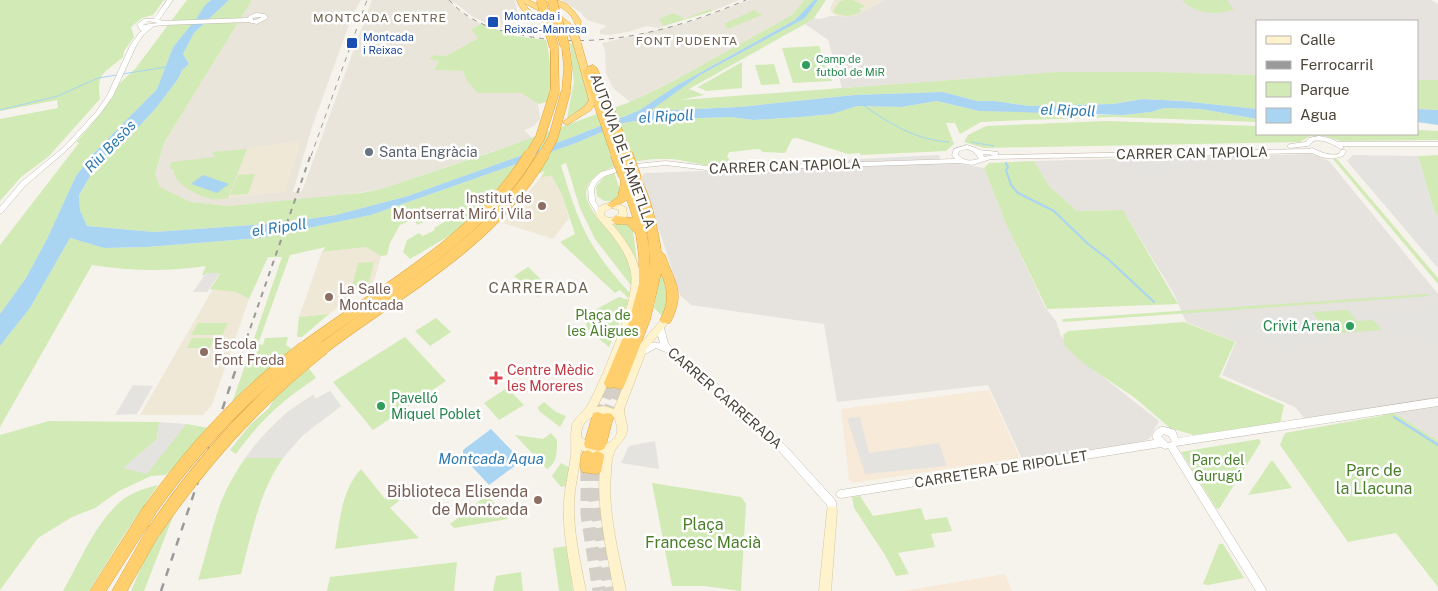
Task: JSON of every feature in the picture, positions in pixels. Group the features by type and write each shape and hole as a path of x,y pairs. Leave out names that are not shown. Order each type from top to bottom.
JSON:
{"highway":[{"path":"520,0 522,9 527,13 563,24"},
{"path":"525,0 563,24"},
{"name":"AUTOVIA DE L'AMETLLA","path":"530,0 549,10 571,29 579,42 631,180 650,220 656,246 657,263 654,289 615,384 643,291 645,269 642,234 631,180"},
{"path":"119,591 154,531 208,456 275,387 337,337 446,260 489,225 506,208 534,173 557,129 561,91 554,48 541,0"},
{"path":"553,0 566,6 580,24"},
{"path":"98,591 172,478 210,433 264,381 326,330 436,254 476,222 509,187 531,156 544,130 561,91 568,68 565,46 553,0"},
{"path":"549,10 548,7 552,5 566,6"},
{"path":"527,13 528,10 536,8"},
{"path":"567,122 593,102 590,69"},
{"path":"610,205 618,202 624,196 631,180"},
{"path":"611,221 630,221 642,234"},
{"path":"656,246 672,285 674,298 674,305 663,324"},
{"path":"596,455 600,416"}],"main road":[{"path":"600,416 601,389 625,326 636,282 630,258 611,221 602,218 600,214 602,210 610,205 621,207 624,211 623,215 611,221"},
{"path":"580,591 569,514 569,494 577,452 577,425 619,409 640,354 650,338 663,324"},
{"path":"596,455 622,434 623,427 600,416"},
{"path":"576,438 581,445 591,450 604,450 596,455"},
{"path":"596,455 606,460 605,490 620,591"},
{"path":"826,591 832,511"}],"street":[{"path":"0,211 23,184 58,155 88,124 107,100 141,34 154,22 170,0"},
{"path":"141,34 141,27 154,22 247,20"},
{"name":"CARRER CAN TAPIOLA","path":"979,152 1308,144 1311,139 1318,138 1338,144 1438,144"},
{"path":"1308,144 1314,151"},
{"path":"1338,144 1343,151 1438,149"},
{"path":"963,147 979,152 980,160 973,164 960,161 955,155 956,150 963,147"},
{"name":"CARRER CAN TAPIOLA","path":"980,160 991,157 1314,151 1322,155 1335,157 1341,155 1343,151"},
{"name":"CARRER CAN TAPIOLA","path":"941,160 955,155"},
{"name":"CARRER CAN TAPIOLA","path":"592,201 591,188 595,180 603,174 614,169 657,163 675,163 715,169 941,160 960,161"},
{"path":"592,201 610,205"},
{"path":"592,201 600,214"},
{"name":"CARRER CARRERADA","path":"663,324 664,344 669,350 727,396 783,449 832,503 832,511"},
{"path":"640,354 645,349 655,345 669,350"},
{"path":"1262,591 1173,441 1163,430 1157,433 1156,436 1161,443 1173,441 1196,440 1438,402"},
{"name":"CARRETERA DE RIPOLLET","path":"841,494 1161,443"}],"shaded area":[{"path":"252,0 361,0 353,14 313,124 293,192 302,191 372,0 515,0 519,19 514,17 499,28 473,17 454,2 450,3 469,18 481,24 471,29 479,37 446,56 434,55 430,59 439,61 434,70 463,71 466,79 477,93 522,93 538,104 540,119 534,126 524,130 532,138 381,189 339,196 228,206 191,202 160,187 155,176 164,143"},
{"path":"561,0 739,0 713,11 710,9 684,19 660,19 664,26 658,28 647,26 609,35 600,34 600,30 607,26 587,20 580,12"},
{"path":"749,0 804,0 793,14 783,20 668,84 630,102 613,88 606,73 605,51 602,43 690,22"},
{"path":"834,0 884,0 855,16 845,17 832,13 830,8"},
{"path":"884,0 1431,0 1438,4 1438,80 1418,80 1418,20 1256,20 1256,75 1057,72 842,88 828,40 805,24 814,18 855,16"},
{"path":"301,140 285,192 228,198 247,149"},
{"path":"1311,154 1329,161 1438,294 1438,441 1384,406 1305,419 1295,407 1222,375 1236,342 1186,322 1174,294 1123,210 1077,211 1050,187 1034,161"},
{"path":"939,155 940,159 802,165 800,162"},
{"path":"1353,155 1418,156 1433,208 1438,217 1438,268 1347,161"},
{"path":"1196,157 1201,165 1172,165 1181,180 1137,181 1127,164 1131,159"},
{"path":"948,162 984,168 1006,224 1045,307 1056,321 1061,336 1088,365 1159,421 1149,439 1137,443 1023,461 988,385 837,402 824,324 691,305 680,295 656,220 640,179 645,173"},
{"name":"Institut de Montserrat Miró i Vila","path":"552,176 562,195 569,218 553,239 503,223 541,177"},
{"name":"La Salle Montcada","path":"366,247 381,256 374,281 329,314 299,317 322,252"},
{"path":"206,273 220,273 207,292 193,292"},
{"name":"Escola Font Freda","path":"213,289 236,292 249,299 212,405 203,415 140,415"},
{"path":"1438,305 1438,345 1396,335 1382,319 1372,316 1373,319 1357,320 1349,310 1364,309 1382,314 1386,313 1384,309"},
{"path":"1312,312 1328,334 1330,340 1325,344 1315,345 1316,347 1298,349 1299,359 1218,324 1217,319"},
{"path":"133,385 153,386 137,414 115,415"},
{"path":"989,390 1020,458 853,483 849,480 841,409"},
{"path":"330,391 341,406 303,435 283,458 245,458 261,438 286,413 313,395 316,399"},
{"path":"860,417 869,453 939,443 947,466 865,474 847,418"},
{"path":"159,422 186,424 147,474 123,468 157,439"},
{"path":"655,441 659,469 621,463 629,446"},
{"path":"1005,574 1012,591 902,591"}],"green space":[{"path":"0,0 164,0 153,15 142,18 131,27 134,37 124,51 123,57 107,70 101,78 99,83 100,99 48,157 21,177 0,201 0,119 58,108 57,100 0,111"},
{"path":"187,0 211,0 205,5 173,47 157,89 94,153 76,176 47,239 26,278 0,314 0,245 79,143 76,142 91,125 121,82 135,69"},
{"path":"229,0 252,0 164,143 155,175 160,187 191,202 228,206 361,193 381,189 495,151 630,102 668,84 783,20 793,14 804,0 814,0 795,20 676,86 638,111 570,138 408,196 336,215 280,223 154,232 87,226 80,210 79,195 100,159 118,148 156,108 178,79 182,70 189,64 183,54 194,33"},
{"path":"818,0 826,0 814,18 805,24 689,89 704,95 680,100 1057,72 1157,72 1256,75 1256,109 1143,99 1113,104 1029,106 995,101 977,101 943,92 855,95 739,107 649,111 700,75 804,18"},
{"path":"853,0 865,6 859,9 862,11 852,15 845,16 834,13 833,11 840,1"},
{"path":"1182,0 1226,0 1234,9 1220,13 1199,11"},
{"path":"710,9 713,11 664,26 659,19 674,13 684,19"},
{"path":"754,10 762,15 728,29 724,24"},
{"path":"481,24 515,36 546,40 550,71 548,102 538,104 522,93 477,93 466,79 463,71 434,70 439,61 429,59 434,55 446,56 478,38 471,29"},
{"path":"570,44 573,44 591,102 567,118 574,82"},
{"name":"Camp de futbol de MiR","path":"819,46 832,81 793,83 782,48"},
{"path":"742,62 742,88 706,91 698,87"},
{"path":"774,64 780,84 761,85 755,65"},
{"path":"1418,80 1438,80 1438,110 1418,109"},
{"path":"937,101 979,111 1079,112 1090,115 1123,115 1151,112 1164,108 1201,109 1256,119 1256,122 1115,117 1026,120 981,122 960,134 955,123 946,123 954,144 946,151 848,154 797,138 792,139 785,153 763,152 755,149 729,152 727,157 733,163 772,163 773,165 720,167 674,159 630,162 603,171 593,179 587,188 587,200 597,218 614,235 623,249 631,272 633,288 595,239 580,208 566,163 561,165 579,219 594,248 630,293 628,298 620,290 615,293 560,242 575,234 562,195 552,176 541,177 545,171 507,185 454,233 410,259 403,252 407,240 419,233 423,236 435,230 434,228 455,216 449,210 417,225 414,219 400,225 390,243 387,255 381,256 366,247 322,252 326,247 290,255 258,344 263,345 265,338 288,337 286,345 292,349 248,386 232,403 282,257 268,257 249,299 236,292 210,289 220,274 202,275 206,266 149,270 92,265 0,427 0,346 30,308 70,238 104,248 147,247 260,238 371,215 576,143 623,123 686,118 730,117 754,120 832,114 857,106 901,107"},
{"path":"1106,121 1256,126 1256,135 1418,135 1418,130 1438,131 1438,140 1341,141 1324,136 1310,136 1300,142 984,148 964,142 968,135 986,126"},
{"path":"247,149 228,198 212,199 187,189 178,180 174,170 171,170 170,164 172,162 215,157 212,152"},
{"path":"1438,155 1438,217 1433,208 1418,156"},
{"path":"1333,159 1337,159 1438,278 1438,284"},
{"path":"1034,161 1050,187 1077,211 1123,210 1178,304 1047,309 1006,224 984,168 989,163"},
{"path":"614,172 621,193 620,198 615,201 604,201 597,196 596,187 603,178"},
{"path":"255,174 248,194 230,195 238,175"},
{"path":"613,224 629,224 633,231 638,269 627,246"},
{"path":"374,262 368,285 352,286 358,263"},
{"path":"528,267 550,288 538,297 514,276"},
{"path":"661,269 670,292 664,318 654,308"},
{"path":"1427,294 1430,296 1063,322 1062,319"},
{"name":"Plaça de les Àligues","path":"619,297 629,300 609,347 587,329 586,323 588,318 602,306"},
{"name":"Crivit Arena","path":"1348,310 1357,321 1373,320 1382,330 1329,334 1312,312"},
{"path":"329,314 302,337 297,337 299,317"},
{"path":"436,318 451,332 430,346 415,331"},
{"path":"1184,322 1235,342 1219,377 1284,405 1280,424 1194,435 1170,428 1135,398 1083,363 1065,346 1063,335 1068,331"},
{"path":"198,323 228,323 222,335 191,335"},
{"name":"Pavelló Miquel Poblet","path":"405,337 446,381 373,430 333,382"},
{"path":"192,338 215,338 210,348 187,348"},
{"path":"308,367 316,378 272,412 236,454 230,450 250,425 269,408 276,395"},
{"path":"507,388 524,405 499,420 484,403"},
{"path":"330,391 341,406 304,434 279,464 269,481 262,499 241,574 198,580 220,505 240,465 261,438 285,415 313,395 316,399"},
{"path":"544,402 556,412 566,416 560,427 539,411 538,407"},
{"name":"Parc de la Llacuna","path":"1393,412 1438,441 1438,587 1396,533 1348,542 1280,445 1285,433 1381,416"},
{"path":"49,421 159,422 157,439 124,468 147,473 186,424 209,428 166,475 151,476 119,491 95,508 72,517 38,538 0,590 0,435"},
{"path":"551,433 557,440 557,452 555,460 547,469 515,435 543,439"},
{"name":"Parc del Gurugú","path":"1259,439 1261,442 1219,509 1216,508 1181,452"},
{"path":"1271,461 1273,461 1292,488 1248,495"},
{"path":"561,463 570,468 566,486 561,487 552,476"},
{"path":"361,469 385,499 393,494 399,501 390,508 419,538 335,549 345,497 354,478"},
{"name":"Plaça Francesc Macià","path":"652,483 741,497 746,504 741,591 704,586 672,586"},
{"path":"158,485 89,591 63,591 88,544 111,511 128,496"},
{"path":"487,495 508,519 454,528 450,524"},
{"path":"860,496 873,516 921,508 925,520 947,517 952,531 931,534 935,547 898,553 909,574 896,576 885,555 854,508 852,497"},
{"path":"177,506 144,591 131,591 145,558"},
{"path":"1219,544 1223,544 1244,578 1208,585 1203,584"},
{"path":"567,546 573,591 559,591 553,548"},
{"path":"457,562 454,591 327,591 330,577"},
{"path":"521,572 523,591 493,591 496,576"}],"water":[{"path":"211,0 229,0 194,33 183,54 189,64 182,70 178,79 156,108 118,148 100,159 79,195 80,210 87,226 154,232 280,223 336,215 408,196 570,138 638,111 676,86 795,20 814,0 818,0 805,18 700,75 650,111 739,107 855,95 943,92 977,101 995,101 1029,106 1113,104 1143,99 1182,101 1256,109 1256,119 1201,109 1164,108 1151,112 1123,115 979,111 937,101 901,107 857,106 832,114 801,117 754,120 730,117 642,120 623,123 576,143 371,215 260,238 147,247 104,248 70,238 30,308 0,346 0,314 26,278 47,239 76,176 94,153 157,89 173,47 205,5"},
{"path":"1418,109 1438,110 1438,125 1418,122"},
{"path":"203,175 229,184 217,193 191,184"},
{"name":"Montcada Aqua","path":"491,429 519,458 515,461 516,465 489,485 463,457 463,450"}],"waterway":[{"path":"0,110 58,96 98,78 166,67"},
{"path":"863,105 883,119 904,130 925,138 949,142"},
{"path":"971,142 994,146"},
{"path":"1006,163 1008,167 1006,170 1011,185 1018,193 1054,211 1088,244 1108,259 1154,302"},
{"path":"1394,417 1438,445"}],"tunnel":[{"path":"598,417 610,383"},
{"path":"607,418 619,384"},
{"path":"587,468 587,515 599,591"},
{"path":"596,468 595,498 610,591"}],"railway":[{"path":"311,156 367,0"},
{"path":"449,0 471,18 497,29 546,39 575,41 604,39 662,29 690,21 746,0"},
{"path":"243,349 311,154"},
{"path":"161,591 243,348"}],"place":[{"name":"Montcada i Reixac-Manresa","path":"493,22"},
{"name":"Montcada i Reixac","path":"352,43"},
{"name":"Camp de futbol de MiR","path":"806,65"},
{"name":"Santa Engràcia","path":"369,152"},
{"name":"Institut de Montserrat Miró i Vila","path":"542,206"},
{"name":"La Salle Montcada","path":"329,297"},
{"name":"Crivit Arena","path":"1350,326"},
{"name":"Escola Font Freda","path":"204,352"},
{"name":"Centre Mèdic les Moreres","path":"496,378"},
{"name":"Pavelló Miquel Poblet","path":"381,406"},
{"name":"Biblioteca Elisenda de Montcada","path":"538,500"}],"district":[{"name":"MONTCADA CENTRE","path":"380,18"},
{"name":"FONT PUDENTA","path":"687,41"},
{"name":"CARRERADA","path":"539,287"}],"water label":[{"name":"el Ripoll","path":"1068,110"},
{"name":"el Ripoll","path":"666,116"},
{"name":"Riu Besòs","path":"110,146"},
{"name":"el Ripoll","path":"279,227"}]}
